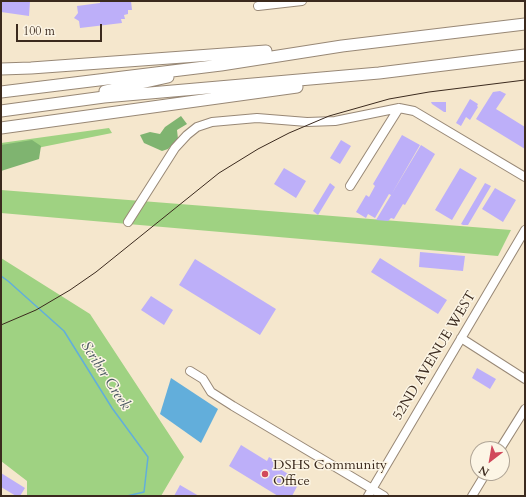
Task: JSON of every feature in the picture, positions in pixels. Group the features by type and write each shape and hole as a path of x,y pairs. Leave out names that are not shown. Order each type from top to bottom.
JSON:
{"highway":[{"path":"1,92 221,65 342,46 525,24"},
{"path":"1,69 342,46"},
{"path":"1,111 104,97 379,73 525,55"},
{"path":"1,105 102,92 221,65"},
{"path":"1,128 310,86 379,73"}],"street":[{"path":"260,4 302,1"},
{"path":"128,222 175,148 197,127 212,122 257,118 307,122 335,121 399,108 414,111 525,177"},
{"path":"350,186 399,108"},
{"name":"52ND AVENUE WEST","path":"370,492 525,230"},
{"path":"461,338 525,379"},
{"path":"190,371 203,379 211,392 370,492 384,496"},
{"path":"505,441 525,409"},
{"path":"472,496 481,481"}],"green space":[{"path":"181,116 187,124 177,130 178,139 168,149 162,151 144,143 140,135 150,132 160,134 165,127"},
{"path":"109,128 112,133 42,147 1,160 1,143"},
{"path":"32,140 41,146 39,159 1,171 1,145"},
{"path":"1,190 511,230 498,256 1,213"},
{"path":"1,258 90,314 184,457 161,496 27,496 27,481 1,461"}],"water":[{"path":"171,378 218,409 201,443 160,414"}],"building":[{"path":"1,1 30,1 29,16 1,12"},
{"path":"100,1 131,1 132,10 128,10 128,14 124,15 125,19 121,19 122,23 80,28 79,21 74,18 78,13 77,6 100,3"},
{"path":"500,91 506,94 496,109 525,127 525,149 476,119 493,92"},
{"path":"470,99 478,104 478,107 470,120 466,117 461,126 456,123"},
{"path":"431,102 446,102 446,112 432,104"},
{"path":"402,135 420,145 391,195 389,194 375,218 368,214 366,218 356,212 366,195 369,197 375,186 373,184"},
{"path":"341,140 351,146 340,164 330,158"},
{"path":"421,145 435,154 405,205 403,204 394,219 391,218 388,221 376,220"},
{"path":"284,168 306,181 296,198 274,184"},
{"path":"460,168 477,178 452,220 435,210"},
{"path":"330,183 335,187 318,215 313,211"},
{"path":"485,183 491,186 468,225 461,224"},
{"path":"495,188 516,200 503,222 482,209"},
{"path":"420,252 465,256 463,271 419,267"},
{"path":"380,258 447,300 438,314 371,272"},
{"path":"195,259 276,309 260,335 179,285"},
{"path":"151,296 173,310 164,325 141,310"},
{"path":"477,368 496,379 490,389 472,378"},
{"path":"241,445 267,461 269,457 277,462 275,466 300,481 292,496 278,496 229,466"},
{"path":"1,473 25,488 20,496 16,496 1,487"},
{"path":"180,485 199,496 174,496"}],"waterway":[{"name":"Scriber Creek","path":"1,276 64,331 112,408 148,457 144,492 127,496"}],"tram line":[{"path":"1,325 36,310 70,290 96,272 219,173 258,149 289,133 329,116 389,99 429,92 525,80"}],"place":[{"name":"DSHS Community Office","path":"265,474"}]}
